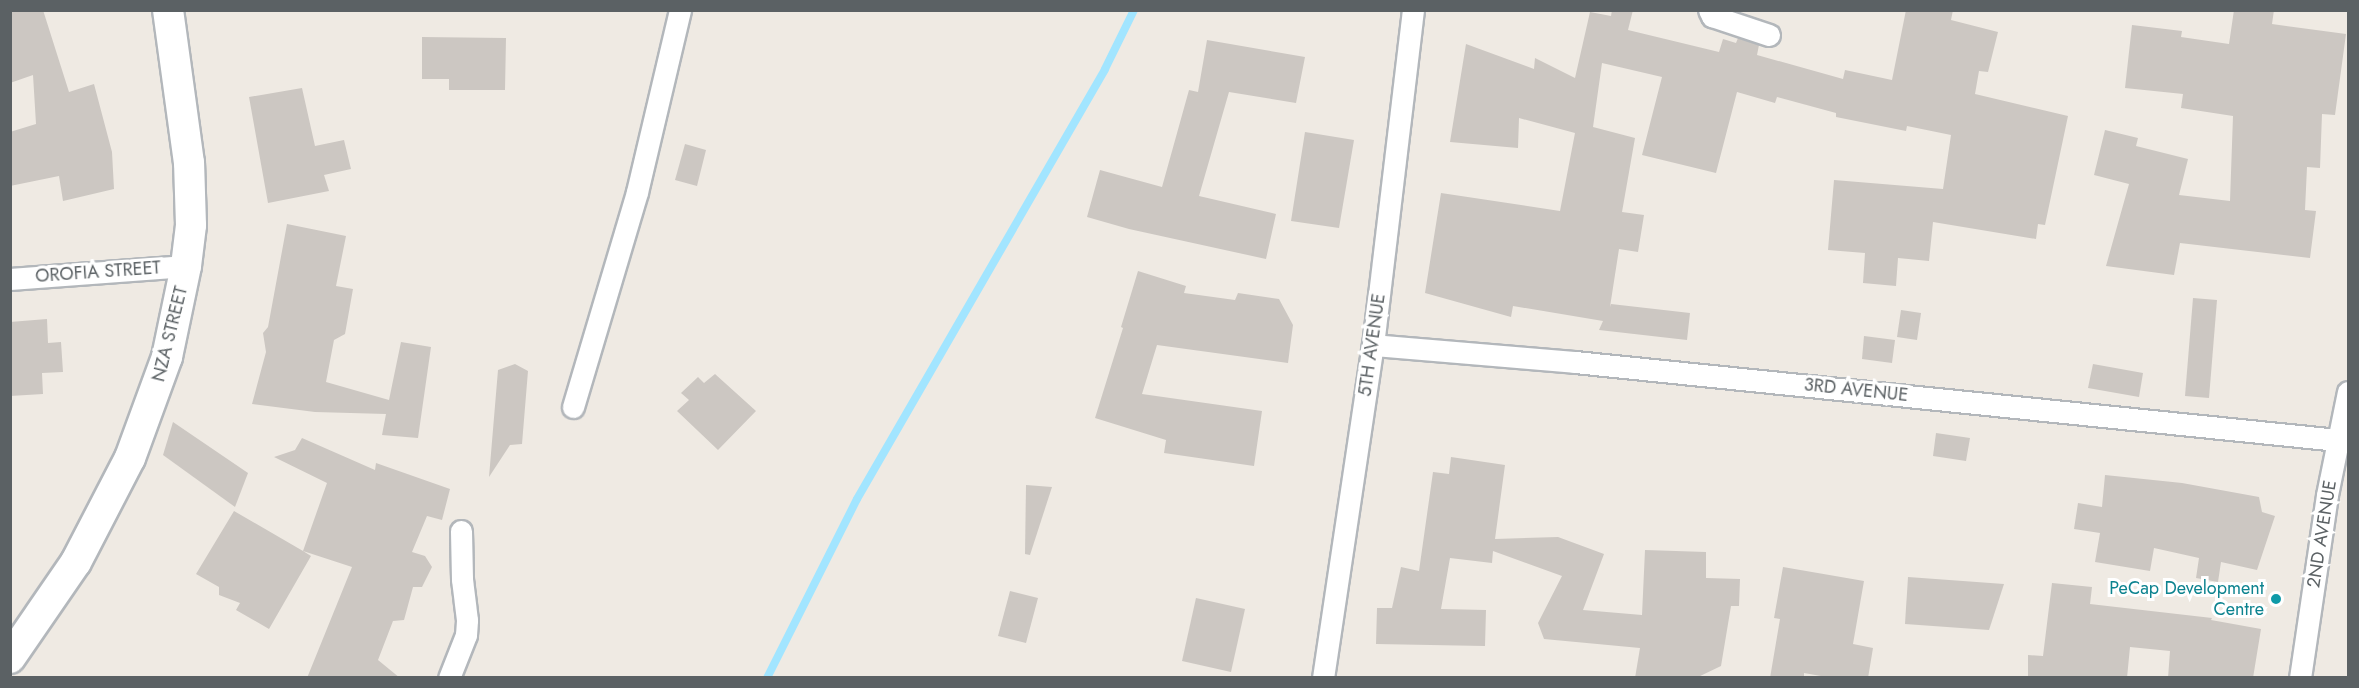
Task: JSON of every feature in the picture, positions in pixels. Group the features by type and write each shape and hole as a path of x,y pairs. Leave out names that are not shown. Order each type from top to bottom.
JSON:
{"street":[{"name":"NZA STREET","path":"10,658 76,562 130,458 167,357 186,266 191,225 189,163 168,10"},
{"path":"573,407 636,192 680,10"},
{"name":"5TH AVENUE","path":"1323,678 1373,345 1413,10"},
{"path":"1709,10 1712,16 1769,34"},
{"name":"OROFIA STREET","path":"10,279 186,266"},
{"name":"3RD AVENUE","path":"1373,345 1587,363 2338,440"},
{"name":"2ND AVENUE","path":"2300,678 2327,495 2349,392"},
{"path":"449,678 466,635 467,620 462,579 462,531"}],"building":[{"path":"10,10 43,10 69,92 94,84 112,152 114,189 63,201 59,176 10,186 10,132 36,124 33,75 10,83"},
{"path":"1612,10 1633,10 1628,30 1719,52 1723,39 1736,43 1738,38 1759,45 1757,55 1843,79 1845,70 1892,80 1906,10 1953,10 1951,20 1998,32 1988,72 1979,71 1975,94 2068,116 2045,225 2038,224 2036,239 1933,222 1929,261 1898,258 1896,286 1863,283 1865,253 1828,250 1834,180 1943,189 1951,135 1907,126 1906,131 1836,117 1836,113 1777,97 1775,103 1737,92 1716,173 1642,155 1662,77 1602,63 1593,127 1635,138 1622,212 1644,215 1638,252 1619,249 1610,307 1611,304 1690,313 1687,340 1599,330 1603,321 1513,306 1511,317 1425,293 1441,193 1560,211 1575,133 1519,118 1518,148 1450,142 1466,44 1534,69 1535,58 1575,78 1590,12 1611,16"},
{"path":"2234,10 2274,10 2272,24 2346,34 2335,115 2322,114 2320,168 2307,167 2305,210 2316,211 2310,258 2180,243 2174,275 2106,266 2129,184 2094,175 2105,130 2138,138 2136,146 2188,159 2179,195 2230,201 2233,116 2181,108 2183,94 2125,88 2132,25 2182,31 2181,37 2229,44"},
{"path":"422,37 506,38 505,90 449,90 449,79 422,79"},
{"path":"1207,40 1305,57 1296,103 1229,92 1199,196 1276,214 1266,259 1129,229 1087,217 1100,170 1162,187 1189,90 1198,92"},
{"path":"302,88 315,146 344,140 351,169 324,175 329,191 268,203 249,97"},
{"path":"1305,132 1354,140 1339,228 1291,221"},
{"path":"685,144 706,150 697,186 675,180"},
{"path":"287,224 346,236 336,286 353,289 345,334 334,340 326,382 389,400 401,342 431,347 418,438 382,435 386,414 315,412 252,404 266,352 263,333 268,327"},
{"path":"1138,271 1186,286 1184,293 1235,300 1238,293 1279,299 1293,325 1288,363 1157,345 1142,394 1262,411 1254,466 1164,453 1166,440 1095,418"},
{"path":"2193,298 2217,300 2209,398 2185,396"},
{"path":"1901,310 1921,313 1917,340 1897,337"},
{"path":"47,319 48,343 61,342 63,372 42,373 43,394 10,396 10,322"},
{"path":"1864,336 1895,340 1892,363 1862,359"},
{"path":"515,364 528,371 522,444 510,445 489,477 498,370"},
{"path":"2093,364 2143,373 2139,397 2088,388"},
{"path":"715,374 756,411 718,450 677,411 689,400 681,393 698,377 704,383"},
{"path":"173,422 248,473 235,507 163,455"},
{"path":"1936,433 1970,438 1966,461 1933,456"},
{"path":"302,438 375,470 376,463 450,489 442,520 427,516 412,552 425,556 432,567 422,587 413,587 404,620 393,621 378,660 400,678 307,678 352,567 303,551 327,483 274,457 295,450"},
{"path":"1451,457 1505,465 1495,539 1558,537 1604,554 1583,610 1642,615 1645,550 1706,552 1706,578 1740,579 1739,606 1731,606 1721,666 1696,678 1635,678 1640,648 1544,639 1538,623 1562,576 1493,551 1492,563 1450,558 1441,609 1486,610 1485,646 1376,644 1377,608 1392,608 1401,567 1419,571 1433,472 1449,474"},
{"path":"2105,475 2182,483 2259,497 2262,512 2275,516 2257,570 2221,562 2218,582 2196,578 2199,558 2154,548 2150,571 2095,562 2100,533 2074,529 2078,503 2102,507"},
{"path":"1026,485 1052,487 1030,555 1025,554"},
{"path":"234,511 311,556 269,629 236,610 240,603 219,595 219,587 196,574"},
{"path":"1783,567 1864,581 1853,644 1873,648 1868,678 1832,678 1804,673 1804,678 1770,678 1780,619 1774,618"},
{"path":"1908,577 2004,584 1989,630 1905,624"},
{"path":"2052,583 2092,587 2090,604 2212,618 2211,620 2261,629 2253,678 2168,678 2170,651 2130,647 2127,678 2028,678 2028,655 2043,656"},
{"path":"1010,591 1038,598 1026,643 998,636"},
{"path":"1196,598 1245,609 1231,672 1182,661"}],"waterway":[{"path":"767,678 857,499 1105,69 1134,10"}],"place":[{"name":"PeCap Development Centre","path":"2276,599"}]}
